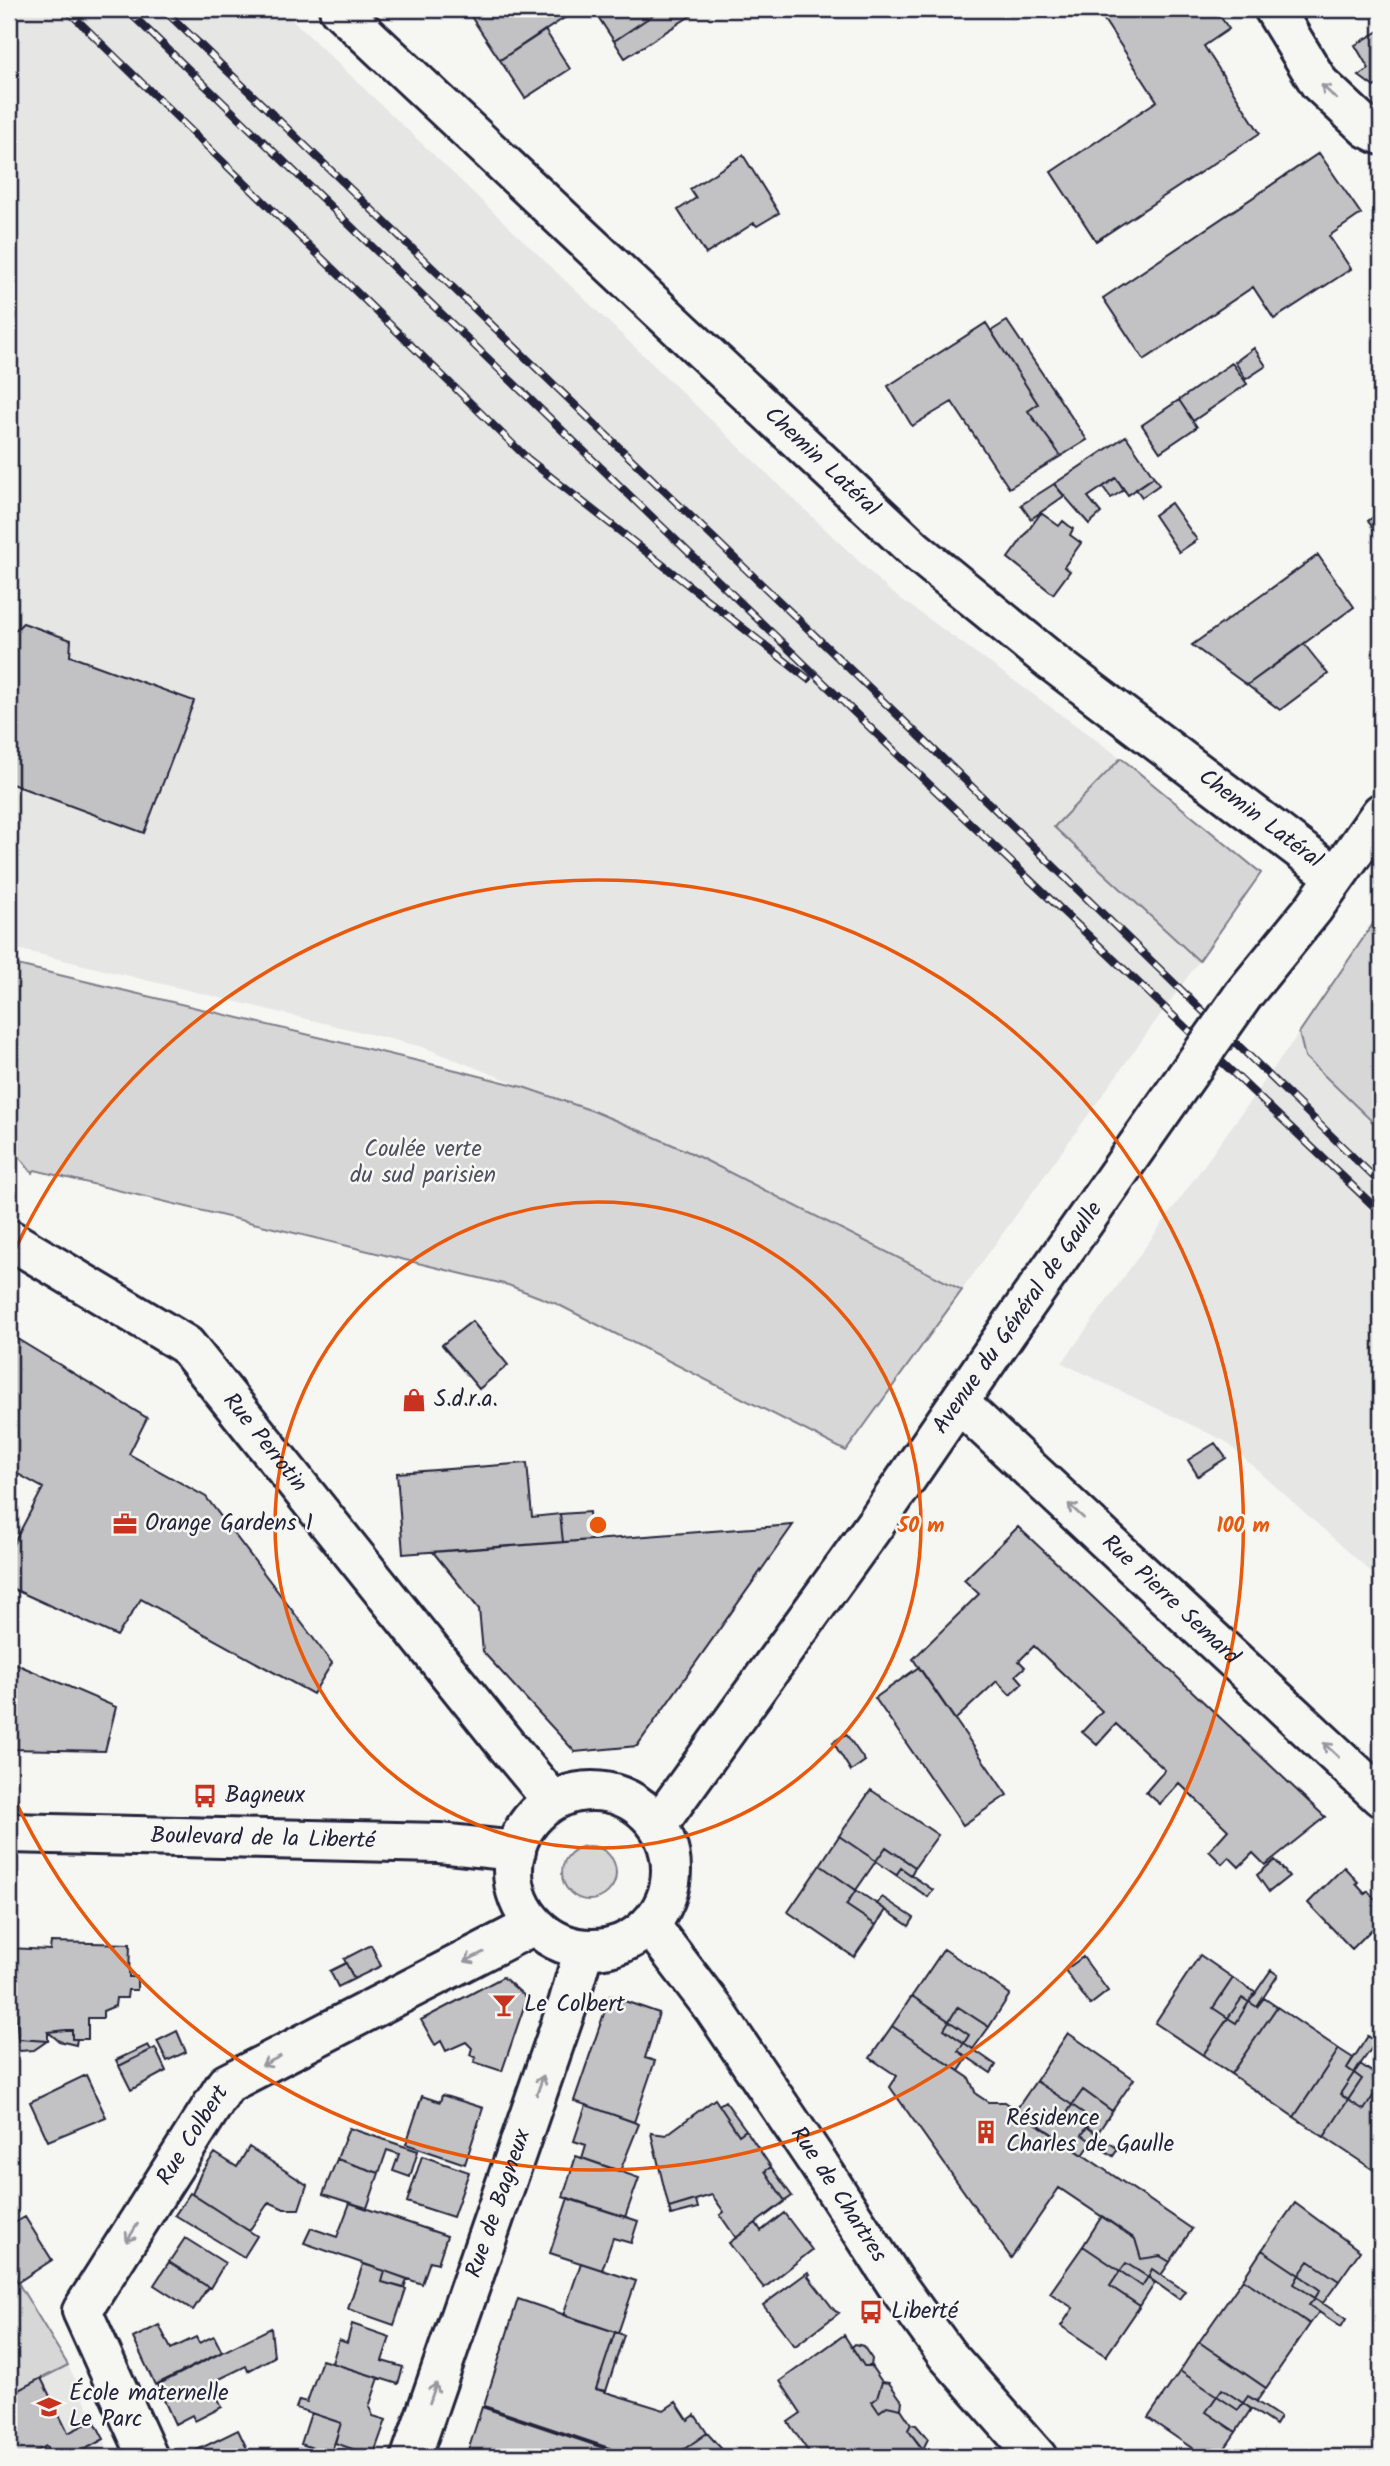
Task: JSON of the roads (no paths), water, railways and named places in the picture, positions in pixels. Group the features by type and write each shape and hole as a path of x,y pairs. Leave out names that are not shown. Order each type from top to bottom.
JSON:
{"street":[{"name":"Chemin Latéral","path":"339,9 915,550 1051,661 1335,876"},
{"path":"1274,9 1318,83 1367,128 1381,135"},
{"name":"Avenue du Général de Gaulle","path":"658,1825 959,1403 1244,994 1313,909 1381,813"},
{"name":"Rue Perrotin","path":"9,1239 186,1345 552,1800"},
{"name":"Rue Pierre Semard","path":"959,1403 1381,1797"},
{"path":"584,1792 611,1793 636,1804 658,1825 669,1855 671,1872 663,1905 650,1925 616,1946 584,1949 567,1946 534,1925 520,1903 516,1890 513,1877 516,1851 524,1829 552,1800 584,1792"},
{"name":"Boulevard de la Liberté","path":"9,1833 439,1843 516,1851"},
{"name":"Rue Colbert","path":"148,2457 82,2311 226,2084 534,1925"},
{"name":"Rue de Chartres","path":"650,1925 714,2009 818,2162 896,2284 947,2355 1037,2457"},
{"name":"Rue de Bagneux","path":"411,2457 568,2004 584,1949"}],"railway":[{"path":"66,9 528,459 808,679"},
{"path":"126,9 913,769 1381,1213"},
{"path":"163,9 1381,1184"}],"place":[{"name":"S.d.r.a.","path":"414,1400"},
{"name":"Orange Gardens 1","path":"125,1524"},
{"name":"Bagneux","path":"205,1796"},
{"name":"Le Colbert","path":"504,2005"},
{"name":"Résidence Charles de Gaulle","path":"986,2132"},
{"name":"Liberté","path":"871,2312"},
{"name":"École maternelle Le Parc","path":"49,2407"}],"park label":[{"name":"Coulée verte du sud parisien","path":"423,1163"}]}
